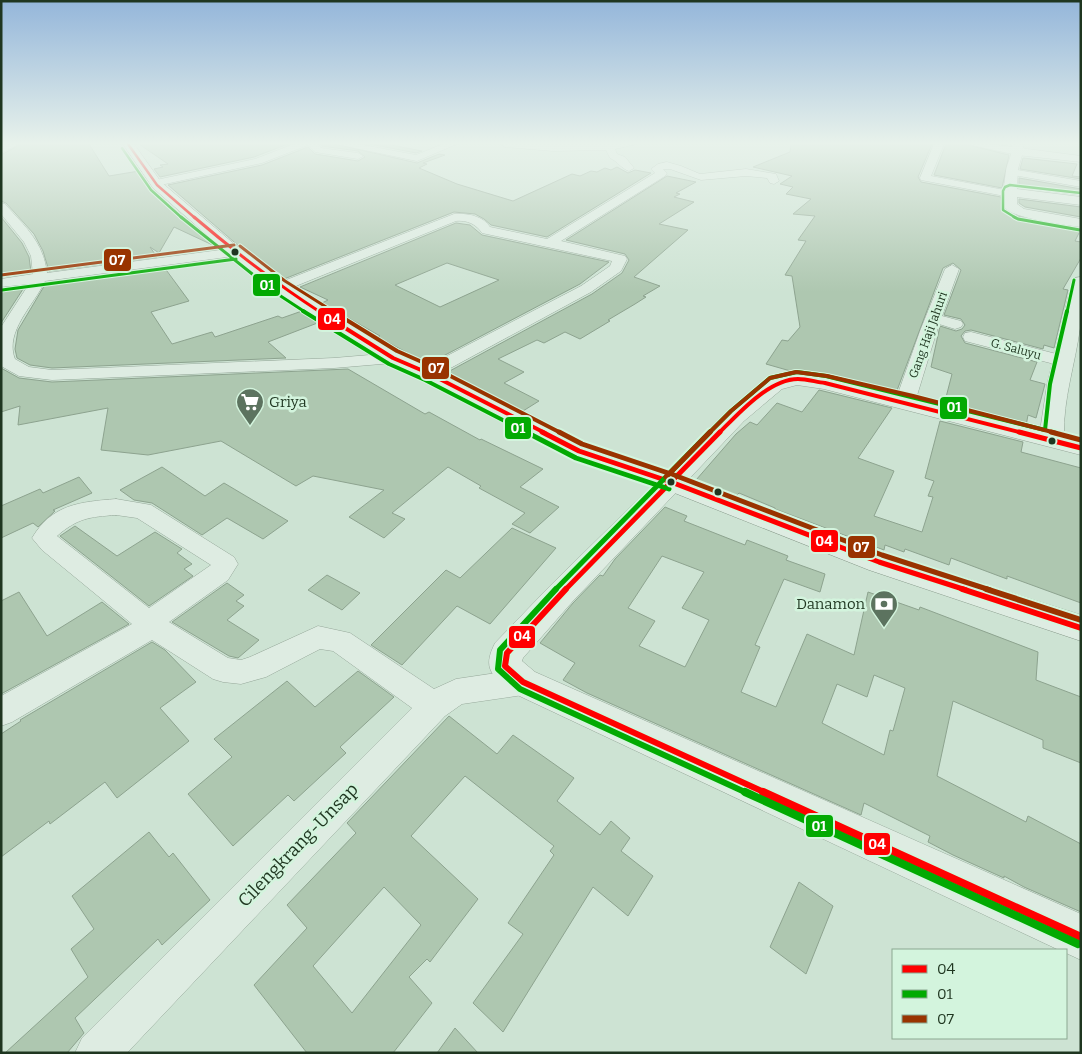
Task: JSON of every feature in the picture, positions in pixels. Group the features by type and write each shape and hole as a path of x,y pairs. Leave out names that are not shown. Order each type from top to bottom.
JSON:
{"street":[{"path":"168,193 235,252 281,287 393,358 428,373 579,451 671,482 879,562 1081,628"},
{"path":"550,242 630,193"},
{"path":"1010,193 1010,206 1014,209 1081,223"},
{"path":"1012,193 1081,201"},
{"path":"1,206 18,226 38,256 40,277 34,291 8,329 3,351 7,362 25,372 52,375 112,373 334,363 393,358"},
{"path":"281,287 454,218 479,222 486,230 542,243 550,242 620,259 616,268 586,289 428,373"},
{"path":"1,229 18,226"},
{"path":"1,283 235,252"},
{"name":"Gang Haji Jahuri","path":"905,402 933,318 952,269"},
{"path":"1052,440 1051,414 1079,295"},
{"path":"933,318 955,324"},
{"name":"G. Saluyu","path":"971,337 1062,361"},
{"path":"1081,448 816,381 797,379 775,384 736,416 561,594 507,653 504,666 523,682 1081,937"},
{"path":"1,712 151,624 219,573 225,564 143,511 116,507 96,507 81,510 62,519 48,531 44,538 151,624 223,670 241,672 256,668 318,637 340,641 434,706"},
{"name":"Cilengkrang-Unsap","path":"97,1053 434,706 456,692 523,682"}],"building":[{"path":"1,193 157,193 219,248 174,227 159,253 150,247 157,257 49,271 43,251 34,234 6,203 1,201"},
{"path":"177,193 487,193 513,201 530,193 618,193 547,237 491,225 475,214 454,212 284,279 241,248"},
{"path":"640,193 677,193 680,194 674,197 694,202 659,224 688,230 634,277 660,286 643,296 646,297 608,320 610,321 580,339 565,332 544,343 537,340 498,359 524,372 504,383 539,401 523,411 446,373 592,294 622,273 629,260 625,254 566,240"},
{"path":"981,193 1001,197 1002,206 1006,211 1014,215 1038,222 1081,229 1075,241 1081,242 1081,258 1063,289 1068,290 1054,348 1044,345 1043,349 971,330 965,331 961,336 965,343 1037,362 1030,380 1045,384 1036,418 1028,415 1026,426 944,405 952,374 931,367 940,326 956,331 962,329 965,325 961,319 944,315 961,270 953,263 943,268 896,393 825,375 794,372 766,364 782,340 788,341 800,327 792,276 785,275 806,241 798,240 815,216 793,214 811,199 786,194"},
{"path":"1019,199 1081,207 1081,217 1025,207 1019,203"},
{"path":"1,217 22,243 29,257 31,272 1,277"},
{"path":"456,223 470,225 482,235 609,262 580,284 428,364 378,337 380,336 322,303 328,300 300,287","holes":["447,263 499,280 440,307 395,285"]},
{"path":"164,267 189,301 151,312 172,344 212,332 215,337 278,316 282,318 302,311 320,322 268,342 286,358 52,368 30,365 17,358 15,349 18,330 46,283"},
{"path":"25,286 1,323 1,289"},
{"path":"1,368 19,378 52,382 348,369 425,414 429,412 480,440 543,469 520,487 559,507 530,533 512,524 525,513 479,488 481,486 448,467 392,513 405,519 384,538 349,517 384,490 313,476 296,486 221,441 148,455 101,450 108,408 18,425 20,406 1,412"},
{"path":"819,390 892,408 858,458 894,471 874,516 922,532 933,497 928,496 934,481 925,478 940,421 1023,442 1021,452 1081,468 1081,603 1007,576 1007,579 951,558 949,565 905,549 904,552 885,545 884,550 775,509 739,493 737,495 696,480 736,434 750,422 757,425 777,403 802,412"},
{"path":"162,467 205,496 224,483 288,521 263,539 227,518 202,535 152,503 134,500 120,490"},
{"path":"79,477 92,493 53,510 55,511 38,527 33,523 1,538 1,506 40,489 43,493"},
{"path":"665,507 687,516 684,521 745,545 747,540 788,556 786,560 825,574 820,592 784,579 755,645 760,647 741,692 776,707 807,634 854,655 868,592 919,610 920,607 1038,652 1036,680 1081,697 1081,763 1043,748 1043,740 953,701 937,776 1026,822 1028,816 1081,844 1081,912 1004,876 1004,878 953,855 928,842 930,836 864,803 861,815 587,693 563,680 575,663 540,643 573,603 600,575 603,576 615,559","holes":["662,556 704,572 682,608 709,620 685,667 639,646 655,621 628,608","874,675 905,688 893,731 890,730 884,755 822,723 837,684 867,697"]},
{"path":"75,526 117,556 155,532 182,549 177,553 192,564 184,569 193,576 149,606 60,536"},
{"path":"512,528 556,548 490,624 457,606 402,665 371,645 446,570 460,578"},
{"path":"327,575 360,593 342,610 308,590"},
{"path":"227,583 244,595 236,601 244,606 227,620 259,640 238,658 229,656 172,622"},
{"path":"19,592 47,636 102,602 129,624 1,694 1,601"},
{"path":"152,642 165,650 196,682 160,708 189,741 117,798 105,782 50,824 49,821 1,857 1,734 20,720"},
{"path":"358,671 394,697 340,747 346,753 294,801 288,795 233,846 188,794 232,757 214,739 287,681 315,707"},
{"path":"449,716 497,754 513,735 574,778 557,801 600,835 611,821 630,838 621,851 653,876 628,916 593,887 503,1032 473,1003 523,934 508,923 554,855 550,851 554,846 465,776 411,836 478,899 430,962 427,959 409,977 432,1003 393,1053 307,1053 254,985 307,928 287,905 356,833 347,823","holes":["384,887 421,925 352,1013 313,966"]},
{"path":"149,832 169,857 173,853 210,900 162,945 158,939 75,1018 84,1033 67,1053 5,1053 88,977 71,949 94,929 72,896"},
{"path":"799,882 833,906 806,974 770,947"},
{"path":"455,1028 478,1053 437,1053"}],"transit line":[{"name":"01","path":"155,193 276,293 389,364 425,380 576,458 669,489"},
{"name":"04","path":"167,193 235,252 281,287 393,358 428,373 579,451 671,482 879,562 1081,628"},
{"name":"01","path":"1003,193 1003,210 1018,219 1080,230"},
{"name":"07","path":"1,275 234,245"},
{"name":"07","path":"240,246 285,281 397,351 431,366 582,444 674,475 882,555 1081,620"},
{"name":"01","path":"2,290 236,259"},
{"name":"01","path":"1074,280 1050,384 1045,430 826,376 797,372 770,378 731,411 556,589 500,650 498,669 520,689 1078,944"},
{"name":"07","path":"666,477 731,411 770,378 796,372 827,376 913,396 1081,440"},
{"name":"04","path":"1081,448 825,383 797,379 775,384 736,416 561,594 507,653 505,666 523,682 1081,937"}],"place":[{"name":"Griya","path":"250,426"},
{"name":"Danamon","path":"884,628"}]}
